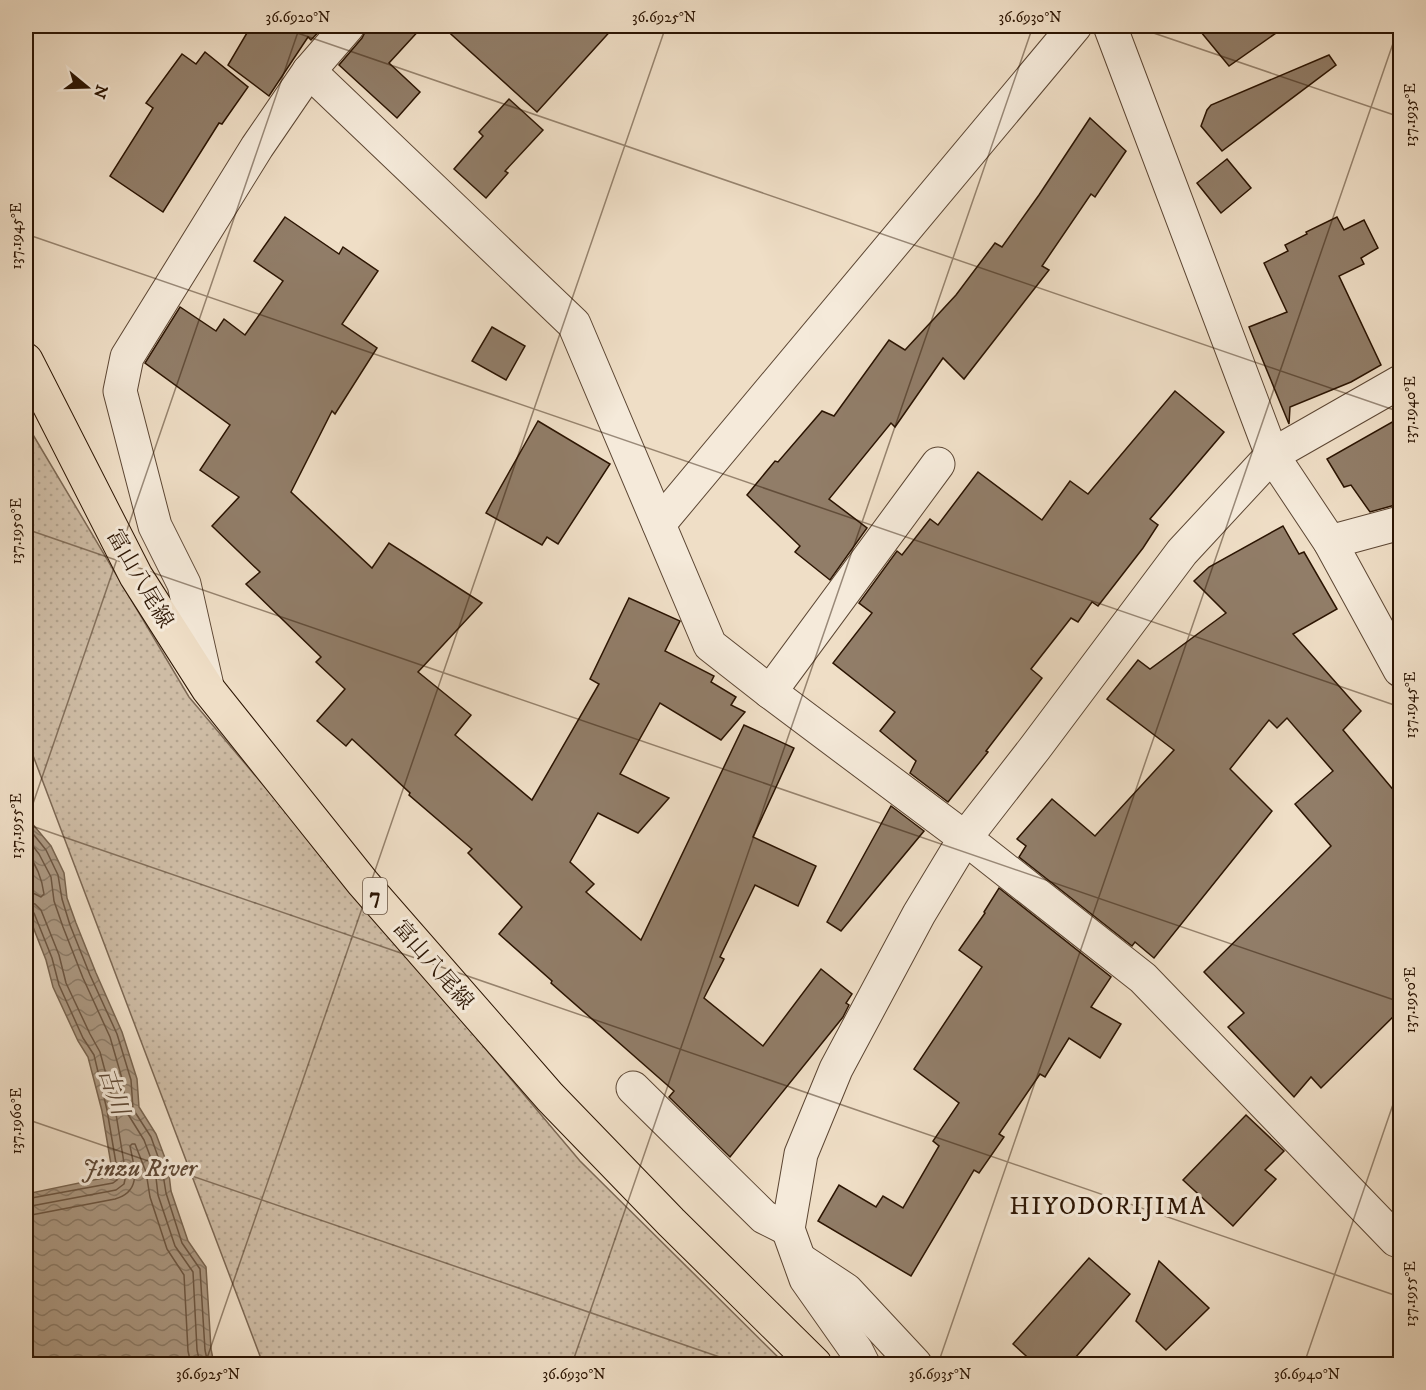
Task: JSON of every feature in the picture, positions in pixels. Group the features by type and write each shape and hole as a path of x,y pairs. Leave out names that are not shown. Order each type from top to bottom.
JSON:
{"main road":[{"name":"富山八尾線","path":"26,360 136,576 208,689 363,883 550,1097 671,1222 815,1365"}],"street":[{"path":"208,689 184,584 155,526 120,392 128,357 257,147 309,71 348,26"},
{"path":"659,524 1075,26"},
{"path":"1110,26 1272,455 1330,542 1401,670"},
{"path":"309,71 574,324 710,645 965,838 1143,978 1399,1241"},
{"path":"863,1365 856,1350 806,1279 793,1244 801,1154 836,1068 919,914 965,838 1182,552 1272,455 1401,382"},
{"path":"770,692 938,464"},
{"path":"1330,542 1401,523"},
{"path":"633,1088 764,1217 846,1290 915,1365"}],"shaded area":[{"path":"26,423 189,697 580,1161 785,1364 260,1364 260,1356 26,737"}],"water":[{"path":"26,786 30,821 51,846 64,873 67,898 76,923 122,1032 137,1079 139,1107 156,1134 168,1166 171,1191 188,1241 206,1267 214,1364 26,1364 26,1194 113,1176 102,1111 88,1057 53,987 46,960 26,909"}],"building":[{"path":"251,26 324,26 311,40 308,37 269,96 228,65"},
{"path":"366,26 423,26 389,63 420,92 397,118 339,65 362,38"},
{"path":"442,26 615,26 537,112"},
{"path":"1196,26 1286,26 1229,66"},
{"path":"205,52 248,87 222,124 219,123 163,212 110,176 153,108 146,103 182,54 196,64"},
{"path":"1329,55 1336,65 1222,151 1201,126 1211,105"},
{"path":"509,99 543,130 505,171 508,173 486,198 454,169 483,136 479,132"},
{"path":"1090,118 1126,151 1095,197 1091,194 1042,266 1049,270 964,379 943,358 895,427 891,423 829,499 867,528 830,580 795,552 800,546 747,495 822,411 834,416 889,340 905,350 956,295 995,243 1002,247"},
{"path":"1227,159 1251,188 1221,213 1197,183"},
{"path":"285,217 339,254 343,247 378,271 342,324 377,348 335,414 332,411 291,492 372,568 389,543 482,603 418,672 471,715 455,735 532,800 599,684 590,679 629,598 680,621 665,651 714,676 711,682 736,697 731,705 745,712 721,740 660,703 620,774 669,798 638,833 598,813 570,862 594,884 586,892 641,940 744,725 794,748 753,837 816,866 798,906 755,885 720,957 724,959 704,998 763,1046 821,969 852,994 846,1003 849,1005 843,1017 730,1157 669,1097 674,1091 499,934 522,907 468,853 472,849 409,795 410,793 352,739 346,746 317,721 345,689 316,662 321,657 246,584 260,572 212,526 239,497 200,470 230,425 145,363 180,307 216,331 224,319 245,335 283,281 254,261"},
{"path":"1337,217 1344,230 1364,220 1378,248 1361,258 1364,264 1339,276 1381,365 1351,382 1290,407 1289,424 1249,327 1287,312 1264,263 1288,251 1285,245"},
{"path":"492,327 525,346 506,380 472,361"},
{"path":"1175,391 1224,432 1150,519 1158,525 1098,606 1092,602 1078,622 1071,618 1031,669 1042,678 948,802 910,773 916,761 880,731 895,712 833,663 872,613 859,603 897,551 902,555 930,519 938,525 978,472 1042,520 1070,481 1088,494"},
{"path":"1401,417 1401,505 1370,512 1351,485 1344,487 1327,459"},
{"path":"538,421 610,464 558,544 547,537 542,545 486,513"},
{"path":"1283,526 1299,554 1304,552 1337,609 1293,634 1361,711 1343,730 1401,799 1401,1009 1321,1088 1311,1077 1294,1097 1228,1027 1244,1013 1204,972 1331,846 1295,804 1333,771 1287,718 1277,728 1269,720 1230,769 1272,811 1154,958 1135,942 1132,946 1019,857 1026,846 1017,839 1052,799 1095,836 1174,750 1107,699 1138,660 1150,669 1226,613 1194,581 1209,567"},
{"path":"891,806 924,831 841,931 827,922"},
{"path":"999,888 1111,977 1091,1007 1121,1024 1100,1058 1069,1038 1045,1077 1040,1074 999,1134 1004,1137 979,1173 974,1170 911,1276 818,1221 839,1185 876,1207 883,1196 903,1208 939,1146 933,1141 959,1103 914,1069 982,967 959,950"},
{"path":"1246,1115 1284,1151 1265,1170 1276,1179 1233,1226 1183,1180"},
{"path":"1089,1258 1130,1294 1069,1365 1036,1365 1013,1344"},
{"path":"1159,1261 1209,1308 1166,1350 1136,1321"}],"district":[{"name":"HIYODORIJIMA","path":"1108,1206"}],"water label":[{"name":"古川","path":"114,1091"},
{"name":"Jinzu River","path":"139,1168"}]}
